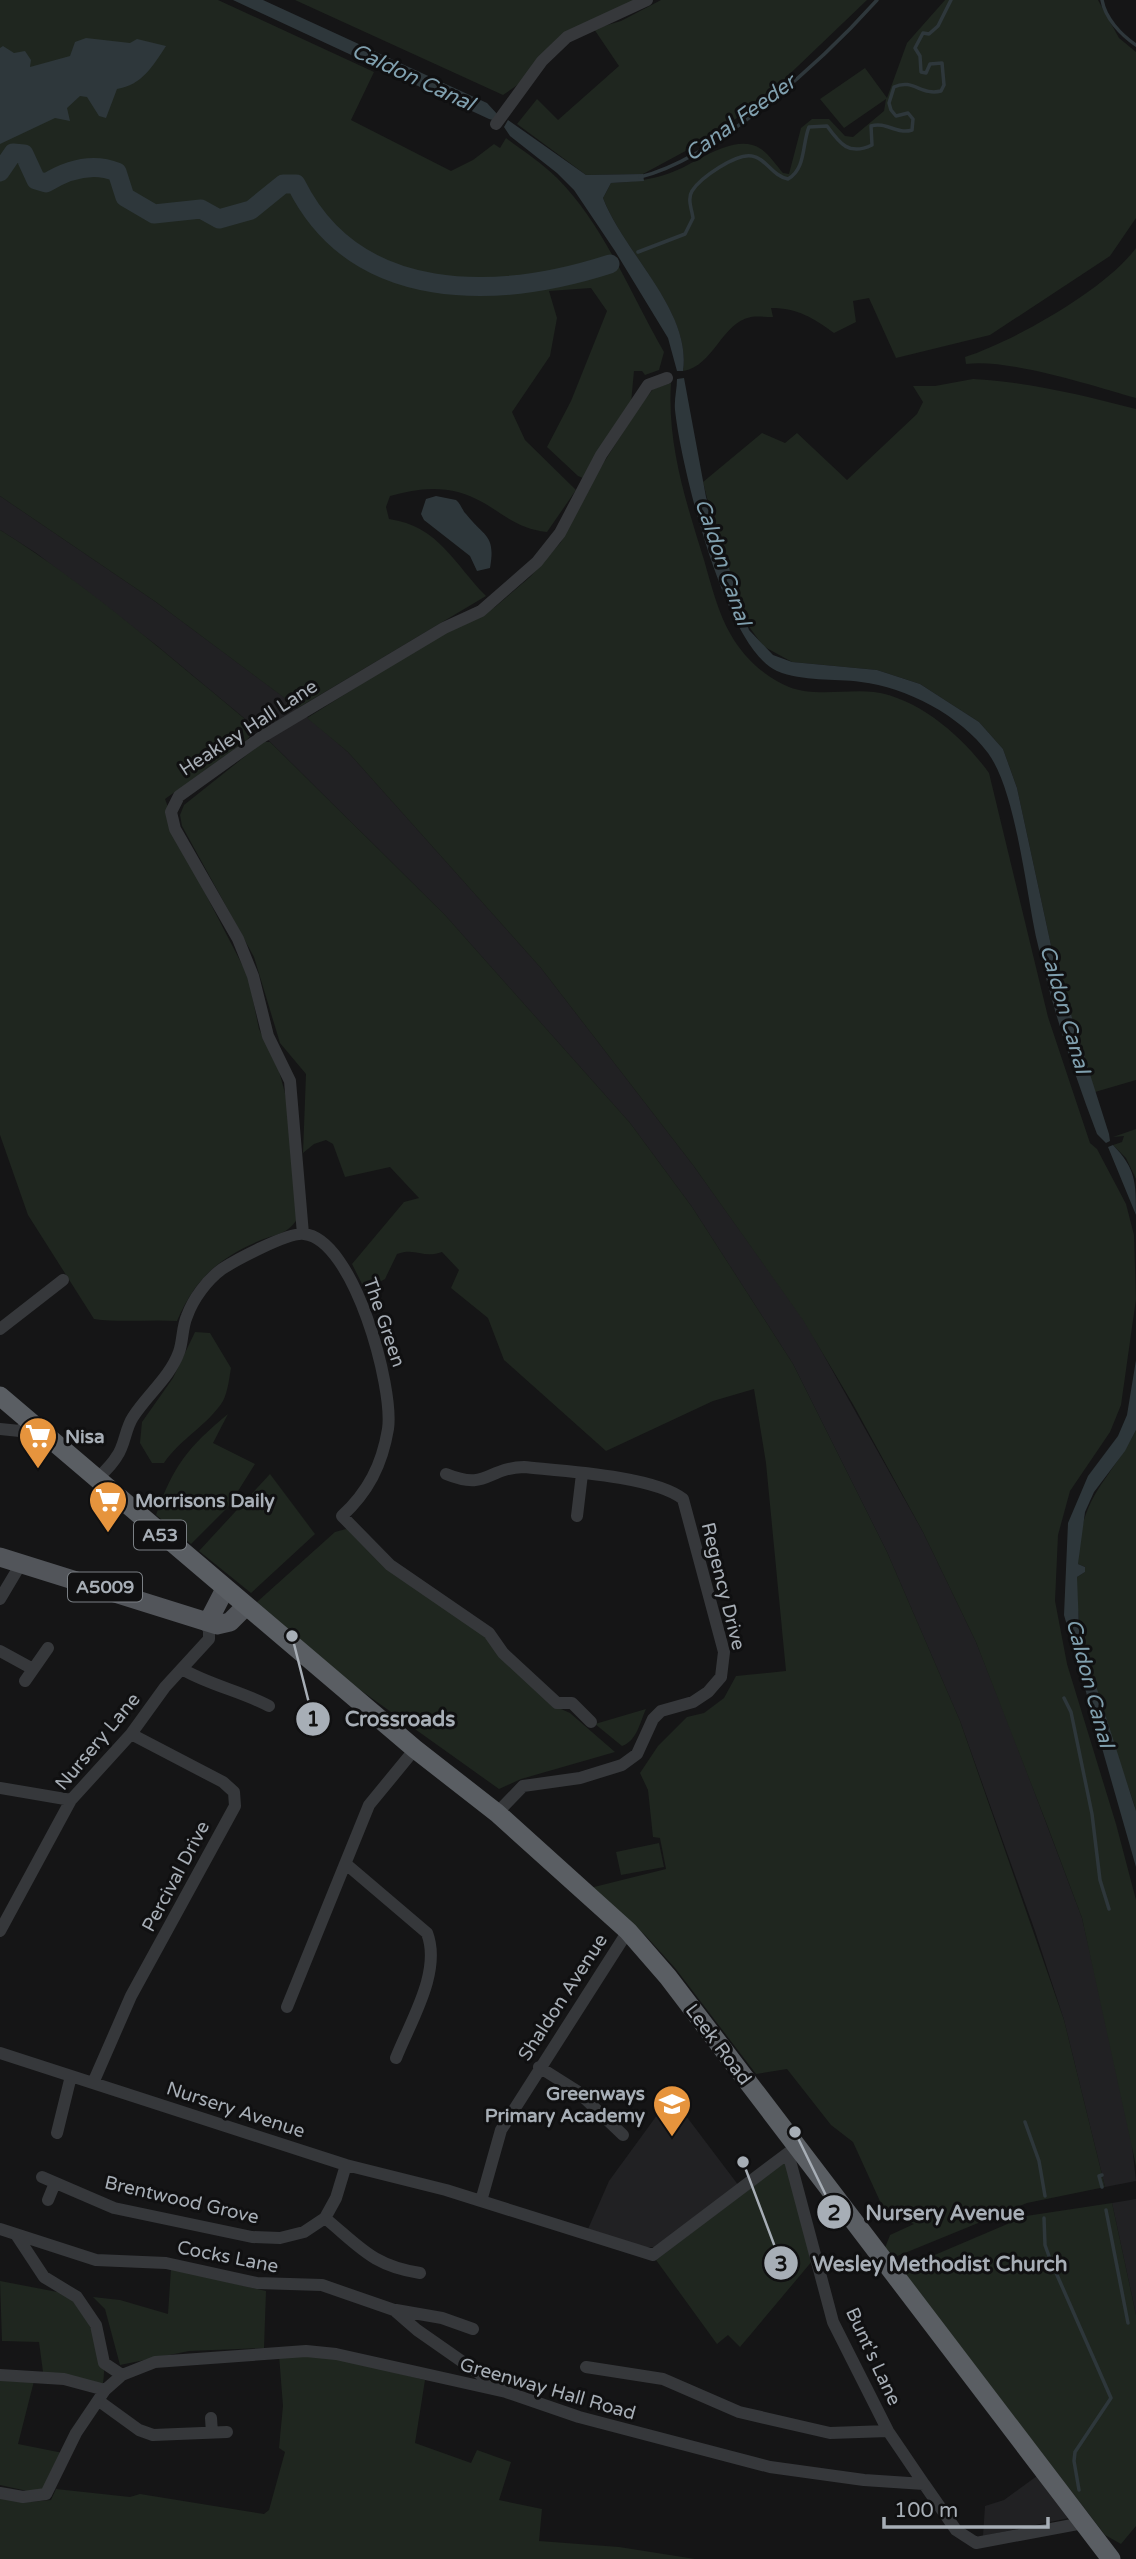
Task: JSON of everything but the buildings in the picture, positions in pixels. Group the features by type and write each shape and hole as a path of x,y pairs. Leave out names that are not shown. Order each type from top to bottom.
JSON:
{"highway":[{"name":"A53","path":"0,1396 246,1606"},
{"name":"Leek Road","path":"246,1606 415,1749 497,1813 628,1931 668,1978 793,2151 1105,2551"}],"main road":[{"name":"A5009","path":"0,1557 207,1620"},
{"path":"225,1589 207,1620 217,1625 230,1622 246,1606"}],"street":[{"path":"499,119 542,61 567,37 647,0"},
{"name":"Heakley Hall Lane","path":"303,1234 290,1081 268,1036 253,976 238,939 175,829 171,812 179,796 260,738 444,628 481,611 537,562 560,533 601,455 648,386 667,378"},
{"path":"96,1480 118,1455 132,1419 179,1353 187,1316 201,1291 220,1270 248,1254 303,1234"},
{"name":"The Green","path":"303,1234 316,1239 340,1261 357,1290 388,1391 388,1427 379,1465 364,1496 342,1516 390,1565 489,1633 503,1653 557,1703 572,1703 591,1722"},
{"path":"0,1329 59,1287"},
{"path":"0,1429 20,1431 29,1423"},
{"name":"Regency Drive","path":"446,1474 466,1482 484,1479 511,1467 582,1474 674,1492 683,1499 724,1653 721,1677 708,1692 693,1702 661,1711 653,1719 637,1754 622,1765 580,1778 523,1786 497,1813"},
{"path":"577,1516 582,1474"},
{"path":"0,1599 22,1562"},
{"name":"Nursery Lane","path":"0,1931 71,1800 131,1734 209,1639 207,1620"},
{"path":"25,1681 48,1648"},
{"path":"0,1651 33,1669"},
{"path":"182,1669 201,1680 240,1691 269,1706"},
{"name":"Percival Drive","path":"93,2083 131,1996 235,1805 234,1792 223,1783 131,1734"},
{"path":"287,2007 369,1805 415,1749"},
{"path":"0,1788 71,1800"},
{"path":"346,1864 427,1933 431,1943 430,1971 396,2058"},
{"name":"Shaldon Avenue","path":"481,2201 500,2130 538,2067 628,1931"},
{"name":"Nursery Avenue","path":"0,2053 346,2165 481,2201 653,2255 793,2151"},
{"path":"538,2067 578,2091 623,2135"},
{"path":"57,2133 71,2076"},
{"name":"Bunt's Lane","path":"793,2151 833,2322 888,2431 923,2484"},
{"path":"346,2165 336,2198 325,2218 373,2259 392,2269 420,2273"},
{"name":"Brentwood Grove","path":"42,2177 114,2207 252,2237 280,2238 304,2232 325,2218"},
{"path":"48,2200 55,2183"},
{"name":"Cocks Lane","path":"0,2229 96,2260 166,2263 257,2283 298,2286 314,2283 394,2310 417,2330 506,2392"},
{"path":"17,2236 44,2277 77,2297 96,2325 104,2363 122,2375"},
{"path":"394,2310 442,2318 473,2329"},
{"name":"Greenway Hall Road","path":"0,2493 23,2497 46,2494 76,2433 102,2396 122,2375 155,2362 306,2351 336,2354 506,2392 579,2417 770,2467 864,2480 923,2484"},
{"path":"586,2367 663,2379 739,2412 830,2433 888,2431"},
{"path":"0,2375 64,2379 102,2396 139,2430 153,2435 227,2431"},
{"path":"211,2418 212,2433"},
{"path":"923,2484 956,2530 976,2543 1083,2523"}],"shaded area":[{"path":"0,0 218,0 374,72 351,120 451,171 473,160 494,144 500,148 506,138 539,162 574,197 616,261 664,352 659,370 645,375 642,371 634,371 631,403 583,478 578,476 547,447 571,401 607,311 591,288 549,291 557,318 550,356 512,412 525,440 576,490 547,532 521,525 473,497 450,490 414,490 390,496 386,507 389,519 421,529 433,538 486,596 298,708 156,602 0,496"},
{"path":"295,0 641,0 581,25 503,95"},
{"path":"661,0 867,0 774,89 715,135 643,174 586,175 517,124 537,99 558,120 619,66 594,29 621,21"},
{"path":"945,0 1098,0 1119,38 1136,52 1136,218 1110,256 990,335 896,358 869,298 853,301 856,322 834,333 805,315 771,308 773,317 751,317 741,321 724,335 702,361 683,371 683,349 667,305 613,219 603,198 611,183 663,175 715,151 739,144 761,149 783,173 789,174 801,128 812,119 829,119 845,136 853,137 884,111 886,99 844,128 820,99 865,68 887,98 907,43"},
{"path":"1136,248 1136,398 1027,369 983,363 966,364 965,357 1032,327 1081,297 1122,264"},
{"path":"973,379 1035,386 1136,409 1136,1080 1095,1092 1055,964 1017,788 1003,749 979,722 920,684 877,670 792,662 763,646 745,621 717,538 703,482 762,433 785,443 797,433 847,480 917,414 923,402 913,386 935,386"},
{"path":"671,383 672,428 685,495 719,608 726,626 742,651 756,666 789,687 809,692 874,692 907,702 939,722 967,746 989,773 1048,1017 1090,1143 1097,1149 1126,1204 1134,1235 1136,1299 1121,1405 1110,1432 1070,1491 1058,1535 1055,1601 1067,1664 1116,1824 1136,1900 1136,2166 1082,1918 976,1642 923,1532 854,1406 803,1320 693,1165 541,968 348,752 307,718 433,639 495,607 530,577 561,542 592,481 639,407 653,389"},
{"path":"0,496 156,602 285,698 348,752 541,968 693,1165 804,1320 923,1532 976,1642 1011,1730 1082,1918 1130,2127 1136,2181 1105,2187 1064,2020 1035,1931 960,1721 887,1552 793,1364 692,1207 630,1123 444,914 256,728 156,645 36,553 0,530"},
{"path":"0,530 67,575 163,650 256,728 247,740 165,799 187,858 248,976 259,1029 279,1071 288,1104 297,1219 286,1231 246,1247 220,1262 200,1282 177,1321 94,1319 28,1215 0,1135"},
{"path":"263,742 270,742 444,914 630,1123 692,1207 793,1364 887,1552 960,1721 1064,2020 1105,2187 1027,2203 895,2257 885,2248 890,2235 914,2224 884,2210 853,2142 831,2125 787,2069 756,2074 675,1968 645,1935 590,1888 666,1869 660,1838 653,1837 648,1790 640,1773 658,1746 687,1717 704,1713 724,1698 736,1676 786,1671 766,1463 754,1389 713,1401 606,1451 504,1360 488,1318 451,1288 459,1270 442,1252 397,1254 385,1279 365,1290 352,1264 404,1202 419,1198 390,1167 345,1177 333,1144 326,1140 314,1144 303,1153 306,1074 280,1043 254,957 182,826 180,815 184,805"},
{"path":"1136,1129 1136,1179 1126,1158 1113,1145 1122,1142 1124,1136 1113,1137"},
{"path":"195,1332 210,1333 231,1368 226,1393 217,1410 164,1463 152,1463 140,1443 142,1422 173,1378"},
{"path":"228,1414 213,1443 255,1464 228,1507 191,1544 156,1515 183,1458"},
{"path":"1136,1430 1136,1826 1135,1807 1088,1665 1081,1635 1077,1577 1085,1572 1085,1567 1078,1564 1080,1540 1090,1505"},
{"path":"270,1474 315,1534 251,1593 199,1551"},
{"path":"346,1529 353,1531 487,1635 552,1705 570,1713 615,1752 521,1779 499,1789 349,1682 257,1602 335,1532"},
{"path":"646,1709 635,1736 622,1746 595,1724"},
{"path":"659,1843 664,1867 621,1875 616,1852"},
{"name":"Greenways Primary Academy","path":"671,2096 739,2186 657,2247 644,2247 588,2229 609,2181"},
{"path":"786,2161 813,2260 740,2347 728,2335 717,2344 656,2260"},
{"path":"1136,2199 1136,2315 1112,2203"},
{"path":"1112,2203 1136,2315 1136,2526 1121,2544 1105,2535 905,2275 904,2268 1026,2216"},
{"path":"171,2269 266,2291 264,2348 189,2351 120,2365 105,2309 93,2297 120,2300 168,2314"},
{"path":"0,2281 68,2294 89,2324 100,2346 103,2383 43,2372 39,2342 2,2341"},
{"path":"279,2355 342,2359 425,2380 415,2443 471,2463 477,2450 511,2462 499,2500 542,2509 539,2541 619,2547 695,2559 0,2559 0,2497 28,2502 51,2500 56,2489 130,2497 140,2494 264,2514 269,2510 285,2452 279,2448 283,2406"},
{"path":"0,2379 34,2381 18,2444 63,2453 48,2485 36,2493 0,2485"},
{"path":"1037,2476 1069,2518 983,2536 985,2506 1004,2500"}],"water":[{"name":"Caldon Canal","path":"233,0 263,0 487,103 499,116 497,121 489,119"},
{"path":"86,38 130,43 137,39 166,46 140,79 117,89 106,118 99,116 87,97 80,96 67,108 70,121 55,118 0,144 0,48 3,46 14,53 25,51 31,60 30,67 70,56 75,42"},
{"path":"508,120 586,175 643,174 644,181 611,183 603,198 613,219 667,304 683,349 683,371 677,371 668,338 574,190 510,136 504,127"},
{"name":"Caldon Canal","path":"684,378 706,497 749,630 773,655 792,662 877,670 920,684 979,722 1003,749 1017,788 1055,964 1110,1141 1106,1143 1097,1134 1056,1014 1037,941 1013,816 998,770 988,753 963,727 914,697 878,685 787,674 777,671 758,655 740,628 723,593 696,511 675,410 677,379"},
{"path":"436,496 456,500 487,537 491,548 490,568 477,571 470,556 424,520 421,514 426,499"},
{"path":"1113,1145 1126,1161 1133,1177 1136,1215 1108,1147"},
{"name":"Caldon Canal","path":"1136,1360 1136,1430 1125,1451 1094,1492 1085,1512 1078,1564 1085,1567 1085,1572 1077,1577 1079,1628 1084,1648 1136,1811 1136,1867 1064,1615 1068,1523 1088,1476 1118,1436 1127,1415"}],"waterway":[{"name":"Canal Feeder","path":"640,177 670,167 702,150 768,104 829,50 877,0"},
{"path":"638,252 685,234 693,218 690,201 692,191 710,173 728,162 745,156 757,157 788,179 794,175 801,163 809,127 827,126 841,143 851,149 872,145 871,126 912,130 913,119 908,113 896,116 889,103 894,87 901,85 941,91 944,85 942,63 930,64 926,73 921,72 920,56 915,48 923,33 929,34 938,26 951,0"},
{"path":"1102,0 1114,26 1136,45"},
{"path":"0,172 13,153 24,154 36,180 46,183 62,174 80,169 108,169 117,172 125,197 154,214 201,209 219,219 251,210 283,184 296,184 322,224 355,253 392,272 433,283 477,286 522,284 567,276 610,264"},
{"path":"1064,1698 1071,1712 1092,1814 1100,1880 1109,1909"},
{"path":"1025,2122 1039,2161 1045,2196"},
{"path":"1102,2175 1099,2176 1102,2187"},
{"path":"1106,2210 1128,2323"},
{"path":"1044,2218 1045,2245 1050,2259 1111,2398 1075,2452 1079,2490"}],"place":[{"name":"Nisa","path":"38,1470"},
{"name":"Morrisons Daily","path":"108,1534"},
{"name":"Crossroads","path":"292,1636"},
{"name":"Nursery Avenue","path":"795,2132"},
{"name":"Greenways Primary Academy","path":"672,2138"},
{"name":"Wesley Methodist Church","path":"743,2162"}]}
